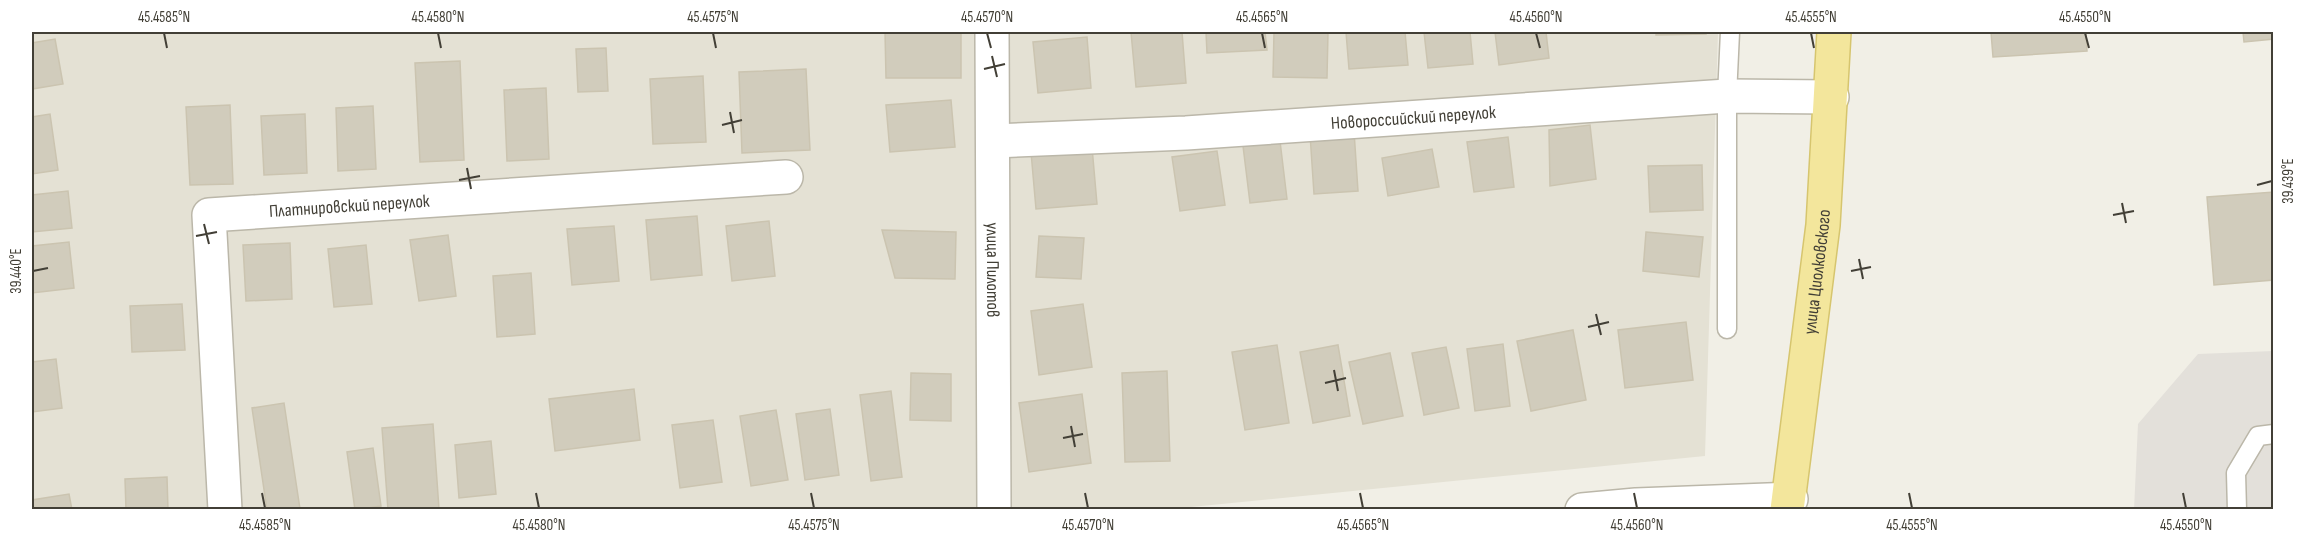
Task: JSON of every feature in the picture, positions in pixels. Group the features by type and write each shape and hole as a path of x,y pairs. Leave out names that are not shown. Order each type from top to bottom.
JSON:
{"main road":[{"name":"улица Циолковского","path":"1789,504 1823,225 1834,32"}],"street":[{"name":"улица Пилотов","path":"992,32 994,510"},
{"name":"Новороссийский переулок","path":"994,141 1186,133 1727,96 1832,97"},
{"name":"Платнировский переулок","path":"225,510 209,215 786,177"},
{"path":"1582,510 1636,504 1789,504"}],"lane":[{"path":"1727,329 1727,96 1730,32"},
{"path":"2237,510 2236,473 2258,435 2274,434"}],"shaded area":[{"path":"32,32 1718,32 1705,456 1161,510 32,509"},
{"path":"2273,351 2273,509 2134,510 2138,424 2198,354"}],"building":[{"path":"885,32 961,32 961,78 886,78"},
{"path":"1131,32 1182,32 1186,83 1136,87"},
{"path":"1206,32 1265,32 1267,50 1207,53"},
{"path":"1274,32 1328,32 1327,78 1273,77"},
{"path":"1346,32 1405,32 1408,65 1349,69"},
{"path":"1424,32 1470,32 1473,64 1428,68"},
{"path":"1495,32 1546,32 1549,58 1499,65"},
{"path":"1656,32 1706,32 1706,34 1656,35"},
{"path":"1991,32 2086,32 2087,51 1993,57"},
{"path":"2243,32 2274,32 2274,39 2244,42"},
{"path":"1087,37 1091,88 1038,93 1033,42"},
{"path":"55,39 63,84 32,89 32,43"},
{"path":"606,48 608,91 578,92 576,49"},
{"path":"460,61 464,160 420,162 415,63"},
{"path":"806,69 810,150 742,153 739,72"},
{"path":"703,76 706,142 653,144 650,79"},
{"path":"546,88 549,159 507,161 504,90"},
{"path":"951,100 955,147 890,152 886,105"},
{"path":"230,105 233,184 190,185 186,107"},
{"path":"373,106 376,169 338,171 336,108"},
{"path":"50,114 58,170 32,174 32,117"},
{"path":"305,114 307,173 264,175 261,116"},
{"path":"1590,125 1596,179 1550,186 1549,130"},
{"path":"1354,131 1358,191 1314,194 1310,134"},
{"path":"1508,137 1514,187 1474,192 1467,142"},
{"path":"1280,141 1287,199 1250,203 1243,146"},
{"path":"1092,147 1097,204 1036,209 1031,152"},
{"path":"1432,149 1439,187 1388,196 1382,158"},
{"path":"1217,151 1225,205 1180,211 1172,157"},
{"path":"1702,165 1703,210 1650,212 1648,166"},
{"path":"68,191 72,228 32,232 32,195"},
{"path":"2274,192 2274,280 2214,285 2207,197"},
{"path":"697,216 702,275 651,280 646,220"},
{"path":"769,221 775,276 732,281 726,226"},
{"path":"614,226 619,281 572,285 567,229"},
{"path":"882,230 956,232 955,279 895,278"},
{"path":"1646,232 1703,237 1699,277 1643,271"},
{"path":"448,235 456,296 419,301 410,240"},
{"path":"1039,236 1084,238 1081,279 1036,277"},
{"path":"69,242 74,288 32,293 32,246"},
{"path":"290,243 292,299 246,301 243,245"},
{"path":"366,245 372,304 334,307 328,249"},
{"path":"531,273 535,334 497,337 493,276"},
{"path":"182,304 185,350 132,352 130,306"},
{"path":"1083,304 1092,367 1039,375 1031,311"},
{"path":"1686,322 1693,380 1625,388 1618,330"},
{"path":"1573,330 1586,400 1531,411 1517,341"},
{"path":"1503,344 1510,406 1475,411 1467,349"},
{"path":"1277,345 1289,423 1245,430 1232,352"},
{"path":"1338,345 1350,416 1313,423 1300,352"},
{"path":"1446,347 1459,408 1424,415 1412,353"},
{"path":"1390,353 1403,416 1363,424 1349,362"},
{"path":"56,359 62,408 32,412 32,362"},
{"path":"1167,371 1170,461 1125,462 1122,373"},
{"path":"911,373 951,374 951,421 910,420"},
{"path":"634,389 640,440 555,451 549,399"},
{"path":"891,391 902,477 871,481 860,395"},
{"path":"1082,394 1091,463 1029,472 1019,403"},
{"path":"284,403 300,509 267,510 252,408"},
{"path":"830,409 839,475 805,480 796,414"},
{"path":"776,410 788,480 751,486 740,416"},
{"path":"713,420 722,482 680,488 672,425"},
{"path":"433,424 439,509 388,510 382,428"},
{"path":"491,441 496,494 459,498 455,445"},
{"path":"373,448 381,506 355,510 347,452"},
{"path":"167,477 168,510 126,510 125,479"},
{"path":"69,494 72,510 32,510 32,500"}]}
